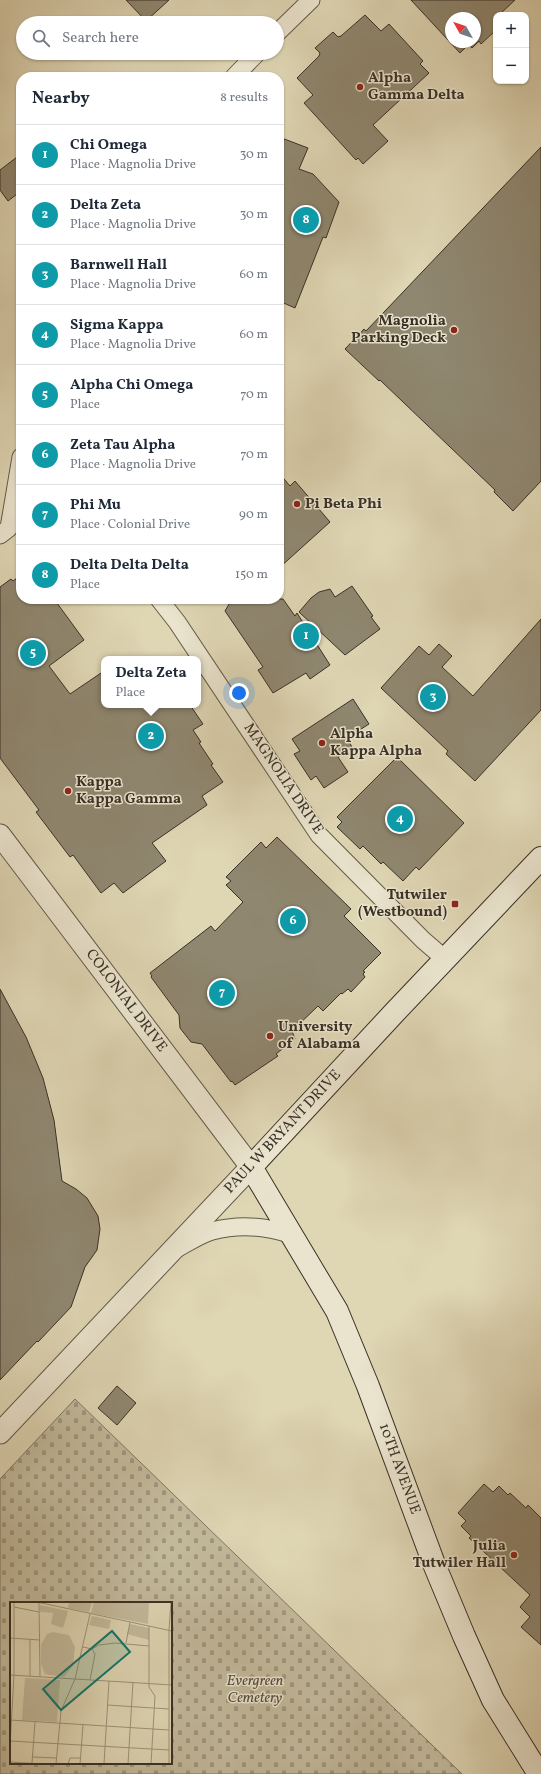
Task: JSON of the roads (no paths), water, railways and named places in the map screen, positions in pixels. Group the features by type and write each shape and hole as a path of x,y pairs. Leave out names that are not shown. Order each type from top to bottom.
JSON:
{"main road":[{"name":"PAUL W BRYANT DRIVE","path":"251,1167 541,858"},
{"name":"10TH AVENUE","path":"251,1167 340,1318 368,1386 434,1564 464,1636 493,1700 539,1774"}],"street":[{"path":"284,25 311,0"},
{"path":"239,72 250,60"},
{"path":"10,530 16,490"},
{"name":"MAGNOLIA DRIVE","path":"163,604 200,656"},
{"name":"MAGNOLIA DRIVE","path":"201,658 318,835 423,940 445,959"},
{"name":"COLONIAL DRIVE","path":"0,835 251,1167"},
{"name":"PAUL W BRYANT DRIVE","path":"0,1433 251,1167"},
{"name":"PAUL W BRYANT DRIVE","path":"175,1249 211,1231 244,1226 271,1228 292,1235"}],"place":[{"name":"Alpha Gamma Delta","path":"360,87"},
{"name":"Delta Delta Delta","path":"306,220"},
{"name":"Magnolia Parking Deck","path":"454,330"},
{"name":"Pi Beta Phi","path":"297,504"},
{"name":"Chi Omega","path":"306,636"},
{"name":"Alpha Chi Omega","path":"33,653"},
{"name":"Barnwell Hall","path":"433,697"},
{"name":"Delta Zeta","path":"151,736"},
{"name":"Alpha Kappa Alpha","path":"322,743"},
{"name":"Kappa Kappa Gamma","path":"68,791"},
{"name":"Sigma Kappa","path":"400,819"},
{"name":"Tutwiler (Westbound)","path":"455,904"},
{"name":"Zeta Tau Alpha","path":"293,921"},
{"name":"Phi Mu","path":"222,993"},
{"name":"University of Alabama","path":"270,1036"},
{"name":"Julia Tutwiler Hall","path":"514,1555"}],"park label":[{"name":"Evergreen Cemetery","path":"255,1690"}]}
